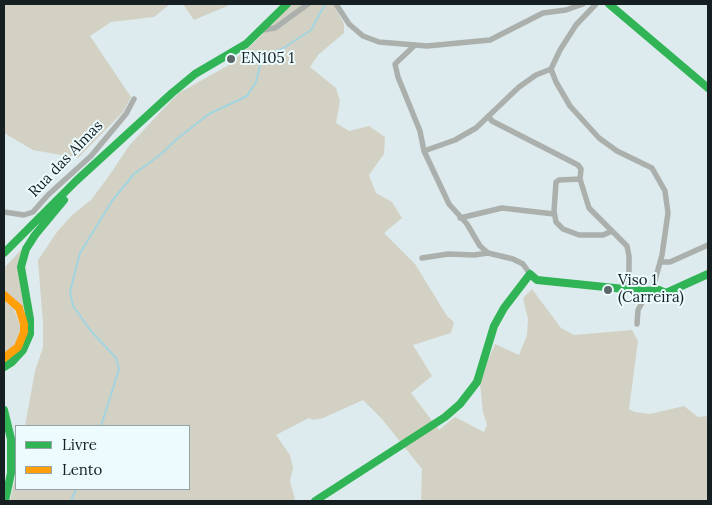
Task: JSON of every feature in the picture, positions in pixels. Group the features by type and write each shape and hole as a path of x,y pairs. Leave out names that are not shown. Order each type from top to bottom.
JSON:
{"main road":[{"path":"4,260 172,92 195,74 246,44 287,4"},
{"path":"609,4 708,88"},
{"path":"4,253 76,181 129,134"},
{"path":"5,364 23,350 30,334 30,319 22,277 26,249 34,235 65,200"},
{"path":"315,501 445,417 460,404 477,382 494,326 504,308 530,274 537,280 644,291 659,290 666,293 708,274"},
{"path":"4,295 19,308 24,324 24,332 18,346 5,364 4,373"},
{"path":"4,410 11,439 11,473 5,501"}],"street":[{"path":"262,30 275,28 308,4"},
{"path":"336,4 349,24 364,36 379,42 428,46 490,40 543,13 566,10 583,4"},
{"path":"424,151 455,140 476,128 489,118 519,87 536,75 551,69 560,50 576,25 596,4"},
{"path":"415,45 395,64 398,77 420,131 424,151 449,204 467,224 480,246 488,253"},
{"path":"551,69 570,106 599,138 617,151 652,168 665,190 668,213 660,262 654,284 659,290"},
{"name":"Rua das Almas","path":"4,212 24,215 33,212 48,195 91,156 126,114 134,99"},
{"path":"489,118 578,165 580,179 589,208 627,246 630,271 625,289"},
{"path":"580,179 559,180 556,182 554,214 556,222 563,230 579,235 603,234 612,230"},
{"path":"460,218 502,208 554,214"},
{"path":"660,262 670,262 708,246"},
{"path":"422,258 448,254 474,255 488,253 513,259 524,264 530,274"},
{"path":"637,324 638,310 643,301 644,291"}],"shaded area":[{"path":"4,4 170,4 154,17 111,22 90,36 131,97 123,112 78,158 33,150 4,133"},
{"path":"183,4 232,4 194,20"},
{"path":"291,4 333,4 344,24 344,33 318,55 310,67 336,88 340,101 336,123 349,131 369,126 385,137 384,154 369,175 376,193 392,202 402,218 384,233 415,264 447,316 454,322 451,333 413,345 432,376 411,393 439,430 455,417 484,432 487,425 483,412 480,384 488,360 495,344 519,355 527,335 528,319 523,298 532,289 561,328 574,335 632,330 638,341 629,409 635,412 650,414 684,406 698,417 708,416 708,501 421,501 422,469 382,419 363,400 323,418 313,420 309,418 276,435 290,455 293,468 290,481 295,499 290,501 10,501 15,478 15,490 190,490 190,425 25,425 35,371 43,347 38,260 57,232 72,215 91,200 129,146 163,109 179,93 227,66 256,41"},
{"path":"23,248 26,310 4,292 4,268"},
{"path":"4,301 14,309 21,328 15,347 4,354"}],"waterway":[{"path":"101,425 119,369 116,358 91,331 73,306 70,292 80,253 112,201 134,174 209,114 247,96 256,82 261,61 266,55 282,49 311,30 325,4"},
{"path":"71,501 76,490"}],"traffic: fast":[{"path":"4,253 76,181 172,93 195,74 246,44 287,4"},
{"path":"609,4 708,88"},
{"path":"4,367 12,362 23,350 30,334 30,319 21,267 26,249 64,200"},
{"path":"315,501 445,417 460,404 477,382 494,326 504,308 530,274 537,280 644,291 659,290 666,293 708,274"},
{"path":"4,410 11,439 11,473 5,501"}],"traffic: slow":[{"path":"4,295 19,308 24,324 24,332 18,347 4,358"}],"place":[{"name":"EN105 1","path":"231,59"},
{"name":"Viso 1 (Carreira)","path":"608,290"}]}
